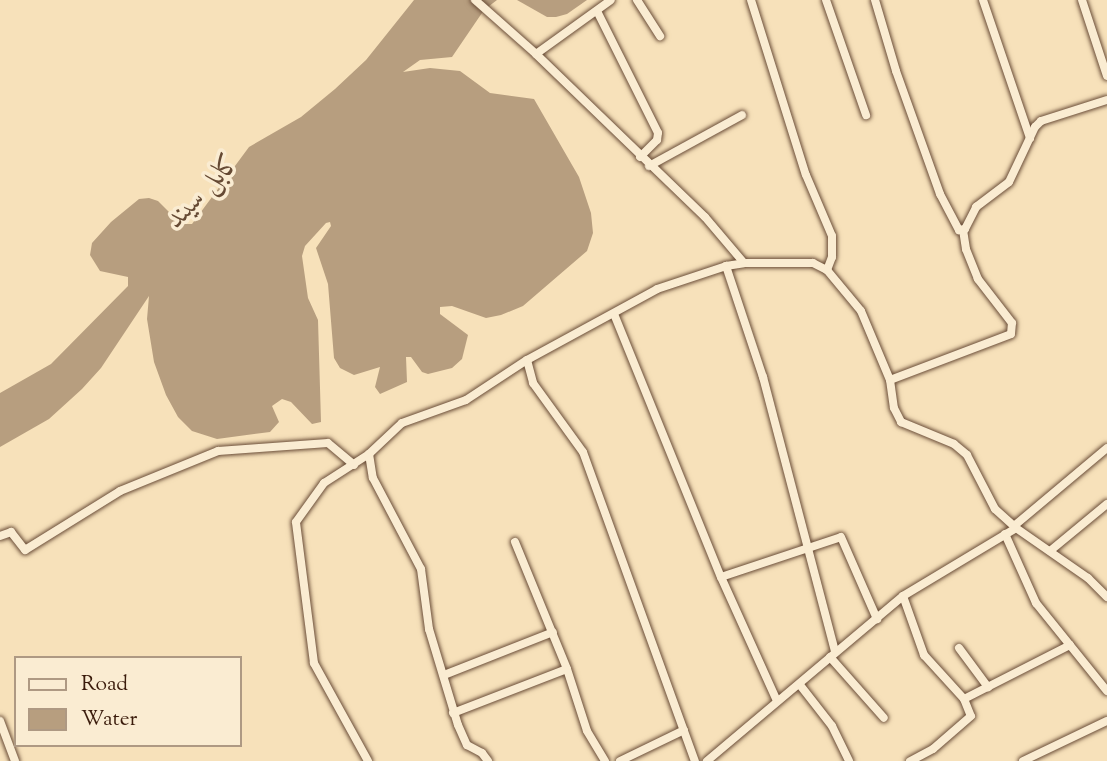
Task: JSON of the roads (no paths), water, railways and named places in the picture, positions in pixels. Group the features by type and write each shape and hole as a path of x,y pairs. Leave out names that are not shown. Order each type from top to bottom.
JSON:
{"street":[{"path":"475,0 536,54 649,166 705,217 744,263"},
{"path":"536,54 611,0"},
{"path":"637,0 660,36"},
{"path":"751,0 806,175 832,236 832,257 827,270"},
{"path":"826,0 866,116"},
{"path":"875,0 896,71 940,194 959,230 963,231"},
{"path":"983,0 1030,138"},
{"path":"1082,0 1107,76"},
{"path":"597,11 658,133 657,141 640,156"},
{"path":"890,380 1011,334 1012,323 978,279 966,249 963,231 976,207 1009,181 1041,121 1107,100"},
{"path":"649,166 742,115"},
{"path":"368,761 314,663 296,522 324,483 369,454 402,423 466,400 527,360 657,289 726,266 744,263 813,263 827,270 861,311 890,380 894,408 901,422 954,444 967,455 995,509 1015,527 1088,578 1107,597"},
{"path":"726,266 763,377 833,654 884,718"},
{"path":"614,314 721,577 777,701"},
{"path":"527,360 533,383 583,452 695,761"},
{"path":"0,536 10,532 25,550 120,491 218,451 328,443 354,465"},
{"path":"707,761 903,596 1006,534 1107,448"},
{"path":"369,454 373,478 421,569 429,629 453,713 467,746 482,753 488,761"},
{"path":"1050,551 1107,504"},
{"path":"1006,534 1036,603 1107,691"},
{"path":"721,577 843,537 877,619"},
{"path":"515,542 553,632 587,731 605,761"},
{"path":"903,596 924,655 964,699 971,713 970,720 933,749 910,761"},
{"path":"444,675 553,632"},
{"path":"964,699 1070,645"},
{"path":"959,648 988,687"},
{"path":"453,713 567,669"},
{"path":"800,685 832,726 849,761"},
{"path":"0,721 15,761"},
{"path":"1023,761 1107,721"},
{"path":"620,761 684,730"}],"water":[{"path":"414,0 497,0 484,10 452,57 420,60 403,72 430,68 460,71 490,93 534,99 579,177 591,213 593,233 587,251 523,306 501,315 486,318 452,306 440,307 440,314 468,335 462,359 452,368 428,374 422,372 411,357 406,357 407,382 380,394 375,387 380,367 354,375 340,368 334,358 328,284 316,248 331,226 330,222 326,223 305,246 302,256 308,298 318,320 321,422 312,424 291,402 282,399 272,406 279,422 270,432 217,439 192,431 178,417 166,395 154,362 147,319 149,296 101,368 82,389 49,419 0,447 0,393 51,364 128,286 128,277 100,271 90,255 92,243 111,222 139,199 149,198 158,201 181,224 192,224 249,147 301,117 335,89 366,60"},
{"path":"517,0 587,0 567,14 547,17"}],"water label":[{"name":"کابل سيند","path":"204,191"}]}
